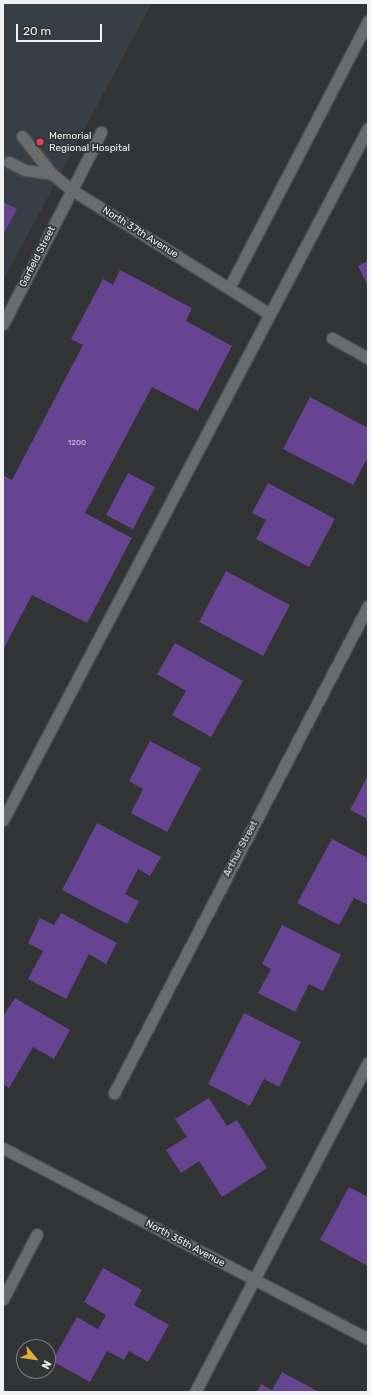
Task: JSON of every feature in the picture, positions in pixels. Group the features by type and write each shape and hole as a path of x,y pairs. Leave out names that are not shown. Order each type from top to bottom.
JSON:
{"street":[{"path":"229,288 368,21"},
{"path":"3,820 268,313 368,128"},
{"name":"Garfield Street","path":"3,324 101,132"},
{"name":"North 37th Avenue","path":"22,136 52,174 72,190 268,313"},
{"path":"9,162 25,170 52,174"},
{"path":"332,338 368,358"},
{"name":"Arthur Street","path":"114,1092 368,606"},
{"path":"195,1392 368,1063"},
{"name":"North 35th Avenue","path":"3,1148 368,1339"},
{"path":"3,1299 37,1234"}],"shaded area":[{"name":"Memorial Regional Hospital","path":"3,3 152,3 3,281"}],"building":[{"path":"3,202 17,209 3,235"},
{"path":"368,261 368,286 358,266"},
{"path":"120,270 192,308 186,321 232,346 198,411 152,387 85,513 132,538 87,623 32,595 3,650 3,475 12,480 83,345 71,339 103,279 113,285"},
{"path":"310,397 368,428 368,457 353,485 283,449"},
{"path":"128,473 155,487 133,529 106,515"},
{"path":"268,483 335,519 309,567 256,539 266,520 252,513"},
{"path":"226,571 290,605 263,656 199,622"},
{"path":"175,643 243,681 211,737 172,715 186,691 157,674"},
{"path":"150,741 201,768 167,832 131,813 143,789 129,781"},
{"path":"368,775 368,819 350,810"},
{"path":"97,823 161,857 150,876 138,869 125,894 139,901 127,924 62,890"},
{"path":"332,839 368,858 368,905 354,898 339,925 297,903"},
{"path":"61,913 117,943 106,964 89,954 66,999 28,979 43,951 28,943 40,918 54,925"},
{"path":"282,925 341,955 323,991 309,984 295,1012 258,993 271,969 262,964"},
{"path":"15,998 70,1030 54,1059 33,1047 9,1088 3,1084 3,1016"},
{"path":"244,1013 301,1042 279,1087 264,1079 250,1106 208,1084"},
{"path":"209,1098 227,1126 237,1120 267,1168 222,1197 199,1161 181,1173 166,1150 187,1137 175,1119"},
{"path":"349,1187 368,1197 368,1266 320,1240"},
{"path":"103,1268 142,1290 134,1305 169,1325 148,1362 129,1351 124,1360 107,1351 90,1382 56,1363 56,1354 77,1317 98,1329 106,1315 84,1302"},
{"path":"282,1372 319,1392 257,1392 261,1384 272,1390"}],"place":[{"name":"Memorial Regional Hospital","path":"40,142"}]}
